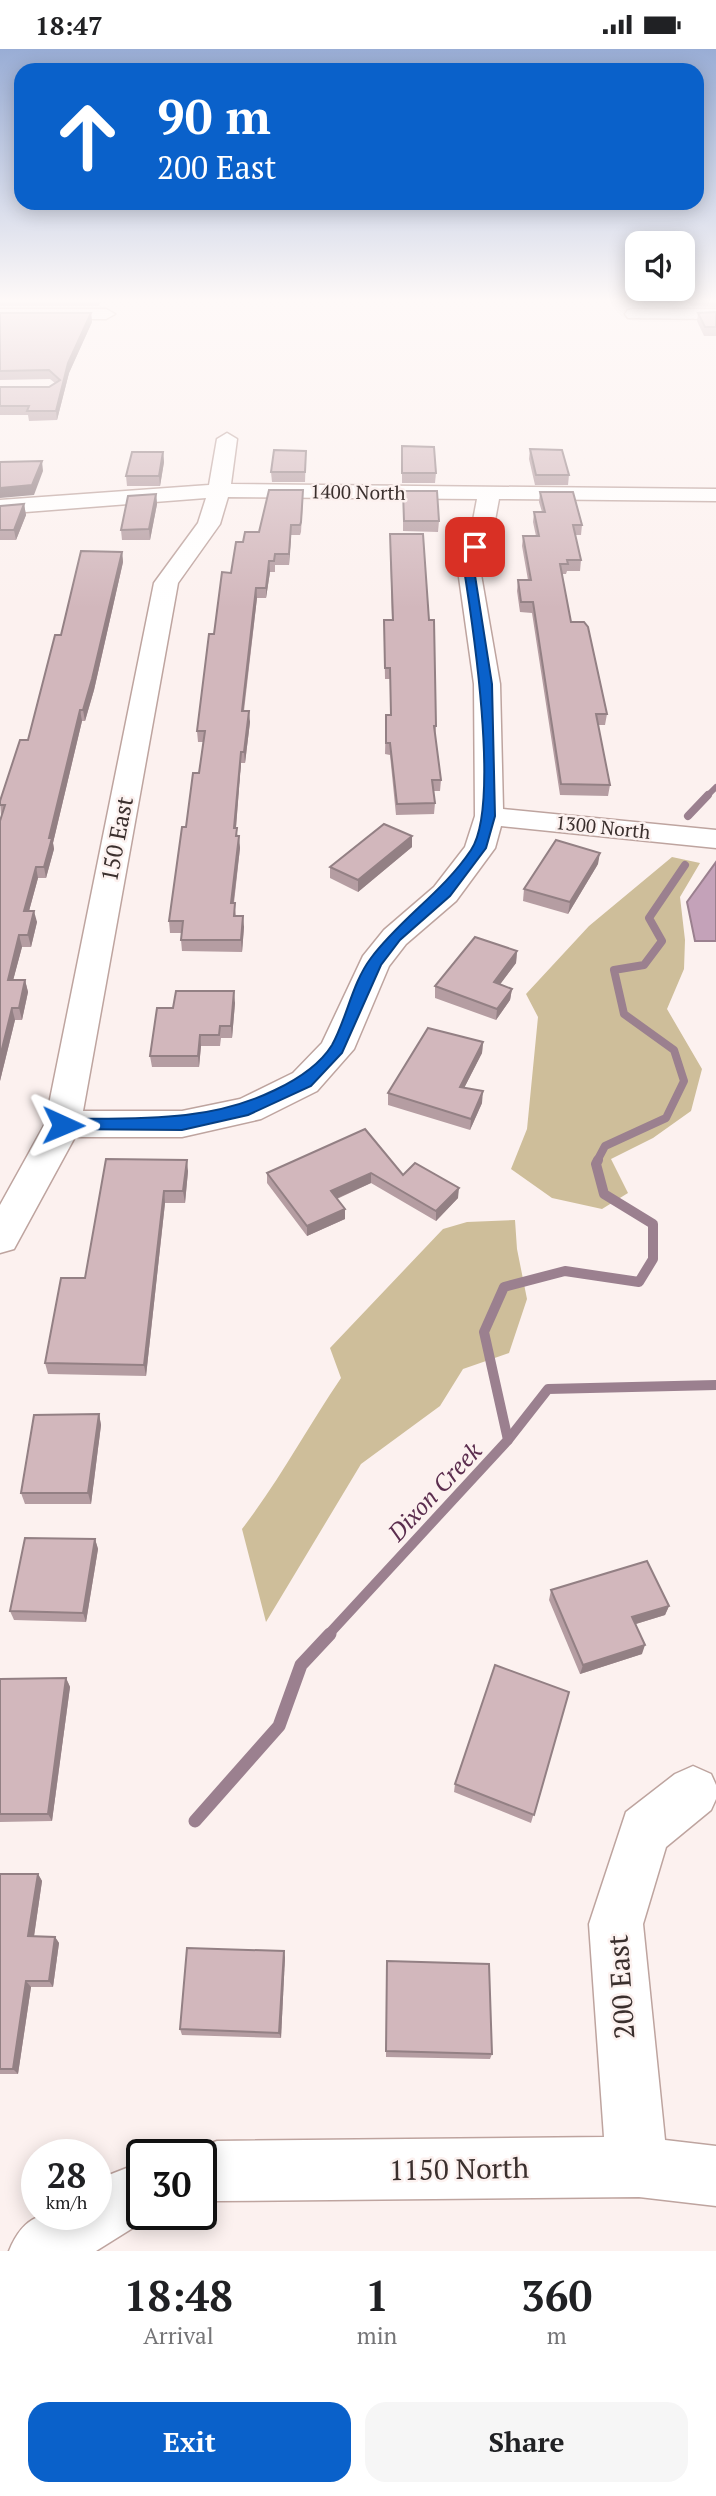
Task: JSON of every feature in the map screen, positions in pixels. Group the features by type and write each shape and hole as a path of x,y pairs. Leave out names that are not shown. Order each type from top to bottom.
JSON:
{"street":[{"name":"150 East","path":"0,1238 37,1177 63,1125 166,583 209,524 219,491 227,439"},
{"name":"1400 North","path":"0,507 107,503 165,494 219,491 716,495"},
{"path":"63,1125 182,1124 248,1110 305,1082 337,1049 374,963 395,937 445,894 480,848 489,816 487,684 468,563 482,531 489,494"},
{"name":"1300 North","path":"489,816 716,839"},
{"name":"200 East","path":"639,2167 631,2118 616,1924 645,1831 693,1791"},
{"name":"1150 North","path":"217,2171 639,2167 716,2176"},
{"path":"40,2251 126,2198"}],"shaded area":[{"path":"672,857 700,863 680,897 685,940 684,969 667,1009 702,1069 691,1111 653,1138 611,1159 628,1193 602,1209 552,1198 511,1169 527,1129 538,1017 526,994 589,926"},
{"path":"716,862 716,941 695,941 687,902"},
{"path":"515,1220 517,1249 527,1299 509,1353 463,1369 440,1406 361,1464 266,1622 242,1529 341,1378 330,1348 443,1229 467,1222"}],"building":[{"path":"0,403 58,403 56,411 27,411 29,406 0,406"},
{"path":"402,446 434,447 436,473 402,473"},
{"path":"530,449 562,450 569,475 536,475"},
{"path":"274,450 306,451 305,472 271,472"},
{"path":"132,452 163,452 159,476 126,476"},
{"path":"42,461 32,485 0,488 0,462"},
{"path":"269,490 303,490 301,522 300,525 291,525 289,554 275,554 274,561 269,561 266,588 256,588 242,711 249,711 244,752 241,752 234,828 237,828 236,836 239,836 231,903 235,903 234,916 243,916 241,940 181,940 183,921 169,921 182,827 186,827 193,773 199,773 205,731 197,731 209,634 214,634 222,572 231,573 236,542 243,542 245,532 259,532"},
{"path":"403,491 437,491 439,521 404,521"},
{"path":"540,492 573,492 582,525 573,525 581,560 567,560 568,564 560,564 571,622 584,622 588,627 607,714 596,714 610,785 561,784 533,602 521,602 518,580 531,580 523,536 539,536 534,512 545,512"},
{"path":"156,494 149,529 121,530 128,496"},
{"path":"24,504 14,530 0,530 0,506"},
{"path":"390,534 423,534 429,620 434,620 434,726 441,780 432,780 435,803 397,804 390,743 386,743 386,715 391,715 390,668 385,668 384,620 393,620"},
{"path":"81,551 122,552 92,679 83,710 80,710 49,838 52,838 44,867 36,867 24,911 34,911 28,935 19,935 8,980 25,980 19,1008 12,1008 0,1057 0,821 5,805 0,805 0,801 20,740 28,740 55,635 61,635"},
{"path":"384,824 412,836 358,880 330,867"},
{"path":"556,840 600,853 570,902 524,889"},
{"path":"475,937 517,951 494,982 512,989 497,1009 435,986"},
{"path":"176,991 234,991 231,1026 220,1026 219,1035 200,1035 198,1056 150,1056 157,1008 173,1008"},
{"path":"428,1028 483,1042 460,1087 483,1091 471,1119 388,1093"},
{"path":"365,1129 403,1175 415,1163 459,1188 436,1211 371,1173 331,1191 345,1209 307,1226 267,1173"},
{"path":"106,1159 187,1160 183,1191 164,1191 144,1365 45,1363 61,1278 85,1278"},
{"path":"99,1414 88,1493 21,1493 34,1415"},
{"path":"25,1538 95,1539 83,1613 10,1611"},
{"path":"647,1561 669,1606 632,1617 645,1645 583,1665 551,1590"},
{"path":"495,1665 569,1692 534,1815 455,1784"},
{"path":"66,1678 48,1814 0,1814 0,1679"},
{"path":"0,1874 38,1874 28,1936 55,1937 49,1981 26,1981 13,2069 0,2069"},
{"path":"187,1948 284,1951 279,2033 180,2029"},
{"path":"387,1961 489,1964 492,2054 386,2051"}],"waterway":[{"name":"Dixon Creek","path":"708,795 716,787"},
{"name":"Dixon Creek","path":"688,816 708,795"},
{"name":"Dixon Creek","path":"597,1161 605,1146 666,1118 684,1081 674,1050 624,1014 614,970 644,965 662,941 649,918 685,865"},
{"name":"Dixon Creek","path":"508,1440 484,1332 504,1287 565,1271 639,1282 653,1259 653,1224 604,1194 596,1164 598,1160"},
{"path":"508,1440 548,1389 716,1385"},
{"name":"Dixon Creek","path":"328,1635 508,1440"},
{"name":"Dixon Creek","path":"195,1821 279,1726 301,1665 330,1634"}],"route":[{"path":"63,1125 182,1124 248,1110 305,1082 337,1049 374,963 395,937 445,894 480,848 489,816 487,684 468,563 475,547"}]}
